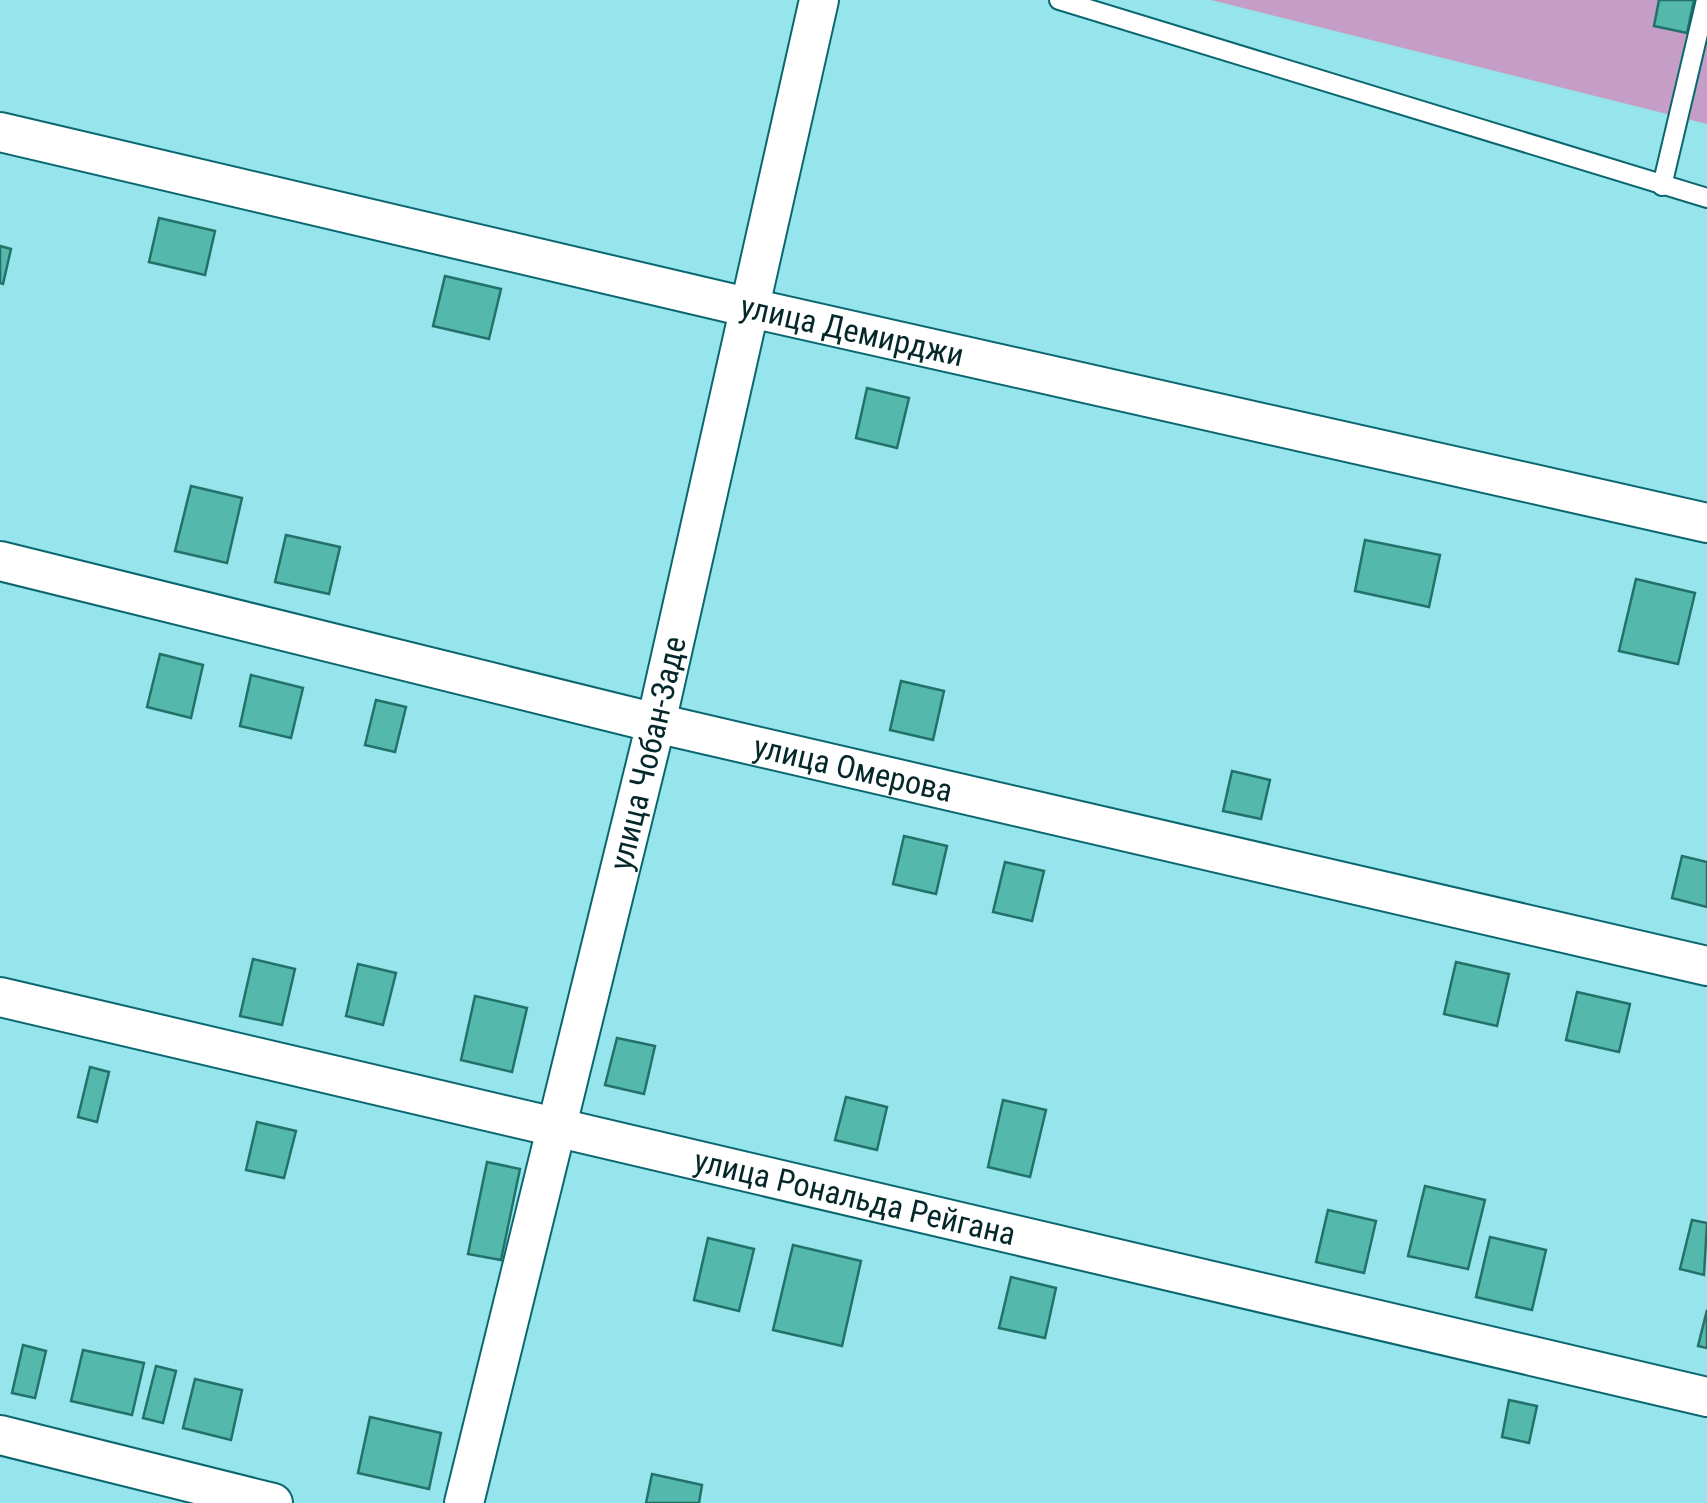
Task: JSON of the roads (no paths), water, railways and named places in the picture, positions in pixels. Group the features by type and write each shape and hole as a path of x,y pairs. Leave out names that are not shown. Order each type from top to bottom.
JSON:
{"street":[{"name":"улица Чобан-Заде","path":"464,1503 656,723 819,0"},
{"name":"улица Демирджи","path":"0,132 751,308 1707,523"},
{"name":"улица Омерова","path":"0,561 656,723 1707,966"},
{"name":"улица Рональда Рейгана","path":"0,996 1707,1397"},
{"path":"0,1436 273,1503"}],"lane":[{"path":"1059,0 1707,198"},
{"path":"1662,186 1706,0"}]}
